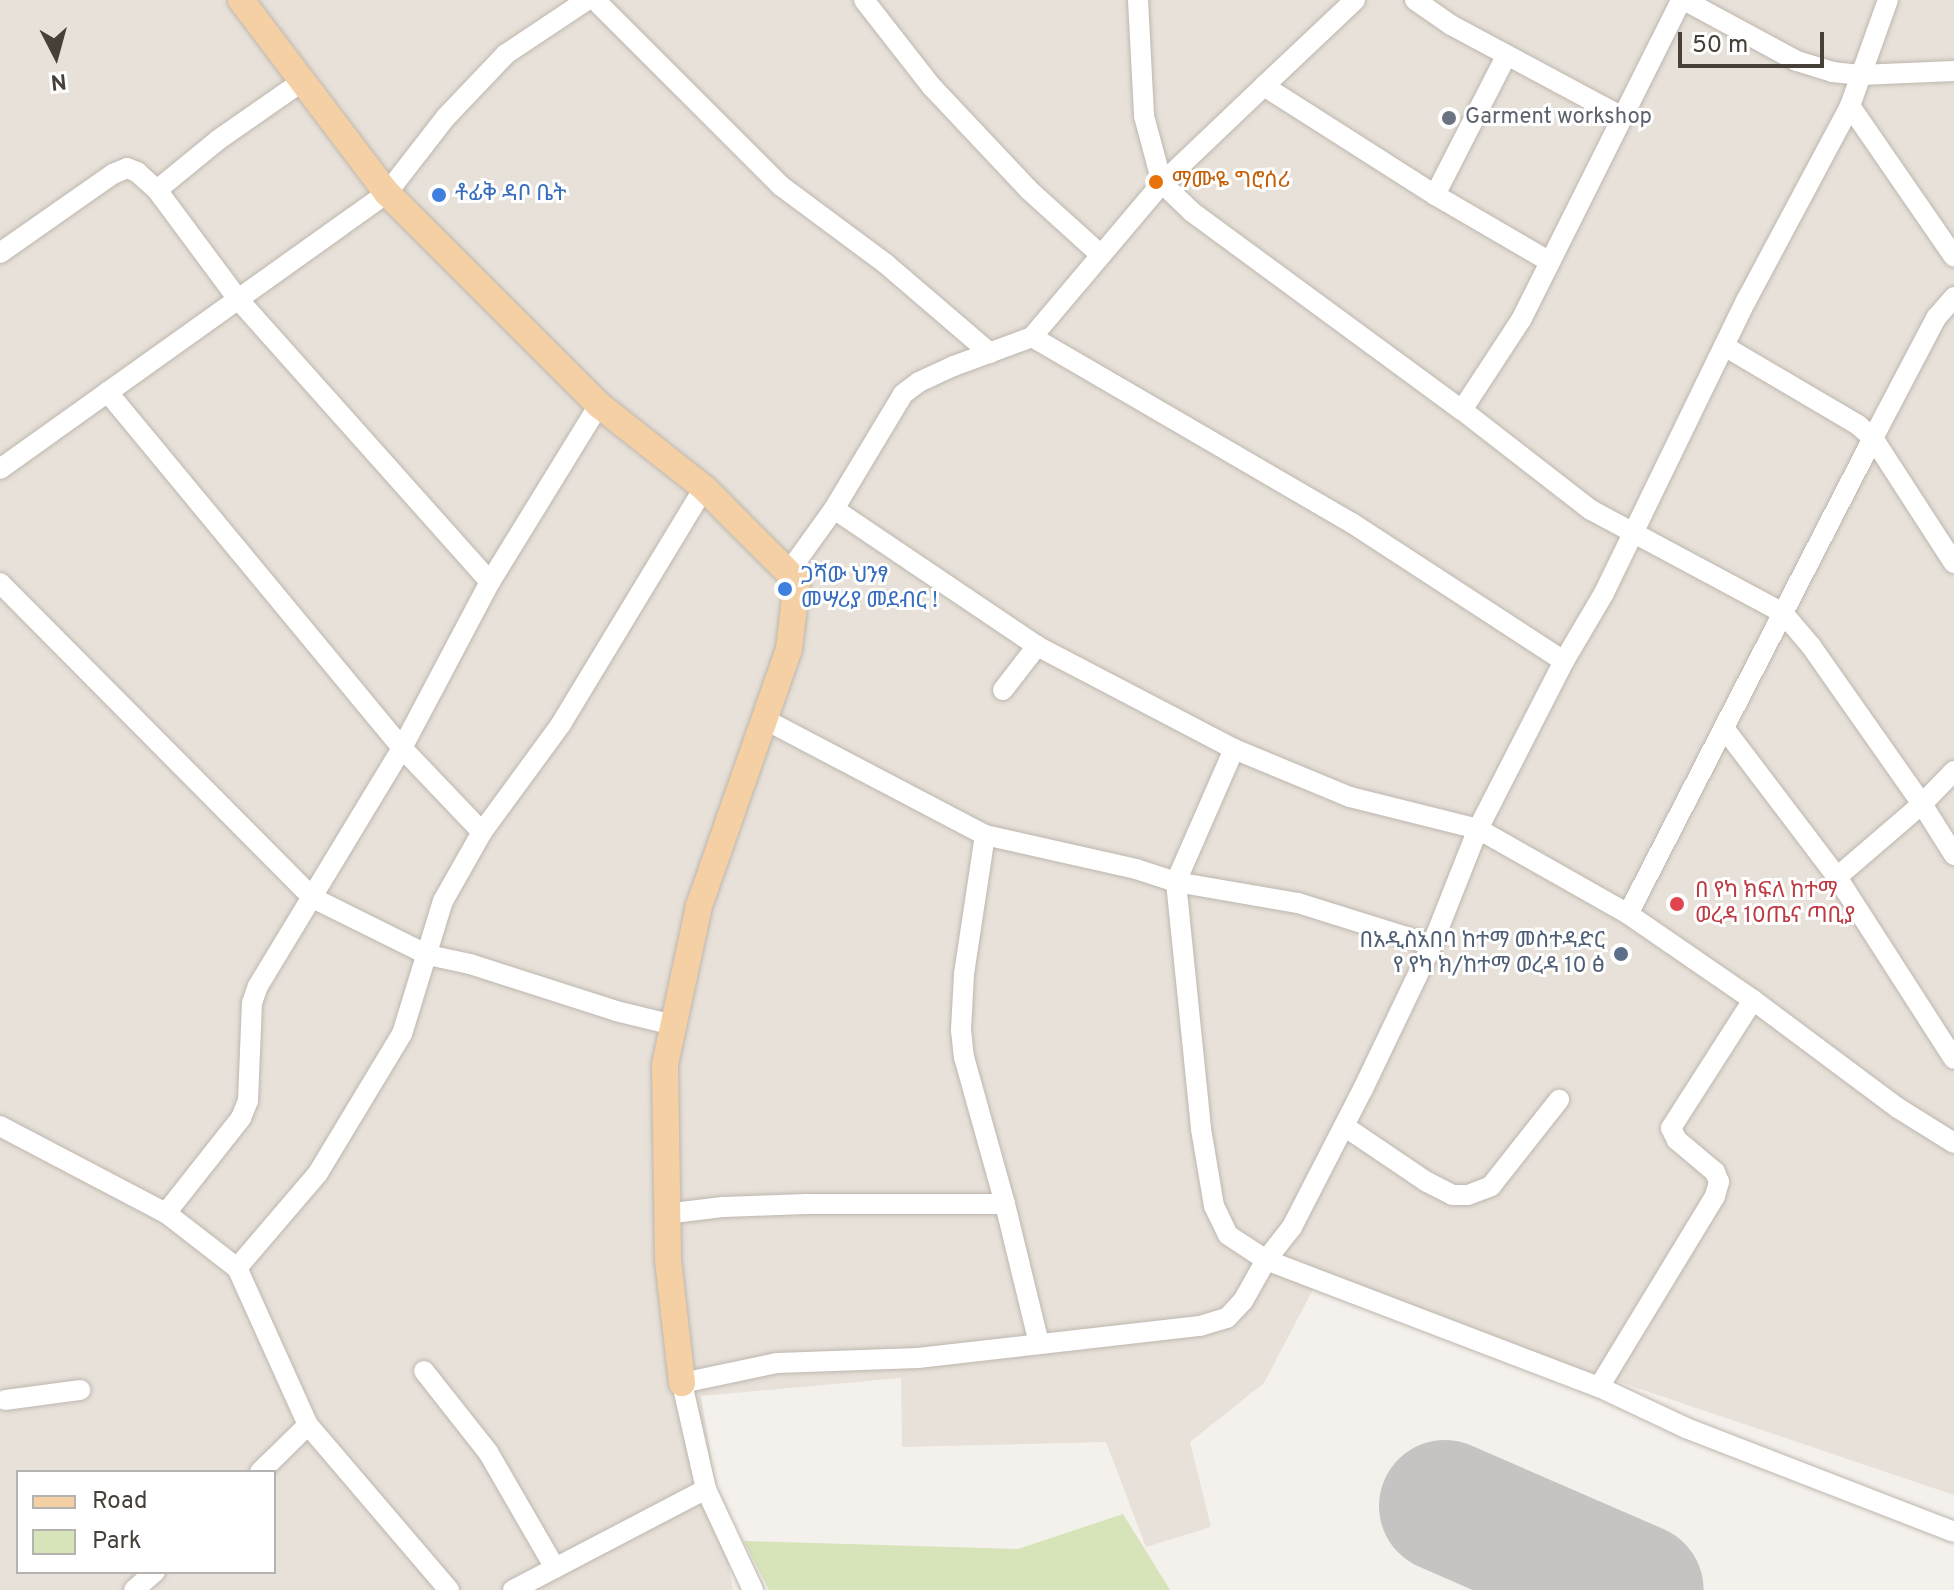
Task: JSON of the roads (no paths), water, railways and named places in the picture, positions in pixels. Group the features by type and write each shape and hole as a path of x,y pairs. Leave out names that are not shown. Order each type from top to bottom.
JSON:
{"main road":[{"path":"241,0 387,193 599,405 704,488 790,570 797,581 789,649 699,906 665,1065 665,1214 682,1383"}],"street":[{"path":"0,469 387,193 446,117 506,54 587,0"},
{"path":"595,0 781,186 886,264 990,353"},
{"path":"864,0 943,99 1029,190 1101,255"},
{"path":"1138,0 1144,116 1162,183 1192,212 1462,410 1591,510 1783,613 1811,646 1954,855"},
{"path":"790,570 834,509 903,394 919,382 1032,337 1162,183 1355,0"},
{"path":"1415,0 1506,56 1621,116"},
{"path":"1462,410 1502,353 1683,0 1797,61 1860,75 1954,71"},
{"path":"753,1590 706,1489 682,1383 777,1363 918,1358 1200,1326 1227,1318 1243,1301 1266,1260 1292,1227 1344,1126 1432,945 1478,829 1633,535 1724,346 1850,106 1888,0"},
{"path":"1435,195 1506,56"},
{"path":"157,190 218,140 301,82"},
{"path":"1264,86 1435,195 1550,262"},
{"path":"1850,106 1954,257"},
{"path":"0,253 113,174 127,168 157,190 238,299 490,582"},
{"path":"1628,914 1936,318 1954,297"},
{"path":"1032,337 1352,523 1564,661"},
{"path":"1724,346 1873,438 1954,563"},
{"path":"108,392 402,748 482,832"},
{"path":"166,1213 241,1118 248,1101 252,1003 258,986 402,748 490,582 599,405"},
{"path":"237,1268 318,1173 402,1034 443,901 482,832 561,724 704,488"},
{"path":"834,509 1037,646 1234,749 1350,797 1478,829 1628,914 1753,1000 1898,1108 1954,1143"},
{"path":"0,583 313,898 428,955 470,964 616,1011 673,1025"},
{"path":"1003,690 1037,646"},
{"path":"764,719 985,835 1136,869 1176,882 1298,903 1432,945"},
{"path":"1724,728 1837,877 1954,1059"},
{"path":"1234,749 1176,882 1201,1129 1214,1206 1228,1235 1266,1260 1599,1387 1700,1434 1954,1532"},
{"path":"1837,877 1922,804 1954,771"},
{"path":"985,835 964,974 961,1030 964,1057 1005,1204 1039,1344"},
{"path":"1599,1387 1715,1196 1719,1182 1715,1172 1677,1140 1671,1128 1753,1000"},
{"path":"1344,1126 1427,1182 1452,1195 1468,1195 1491,1186 1559,1100"},
{"path":"0,1126 166,1213 237,1268 308,1425 449,1590"},
{"path":"665,1214 723,1207 806,1204 1005,1204"},
{"path":"424,1371 488,1452 555,1568"},
{"path":"2,1400 80,1390"},
{"path":"262,1470 308,1425"},
{"path":"513,1590 706,1489"},
{"path":"134,1590 153,1574"}],"place":[{"name":"Garment workshop","path":"1449,118"},
{"name":"ማሙዬ ግሮሰሪ","path":"1156,182"},
{"name":"ቶፊቅ ዳቦ ቤት","path":"439,195"},
{"name":"ጋሻው ህንፃ መሣሪያ መደብር !","path":"785,589"},
{"name":"በ የካ ክፍለ ከተማ ወረዳ 10ጤና ጣቢያ","path":"1677,904"},
{"name":"በአዲስአበባ ከተማ መስተዳድር የ የካ ክ/ከተማ ወረዳ 10 ፅ","path":"1621,954"}]}
